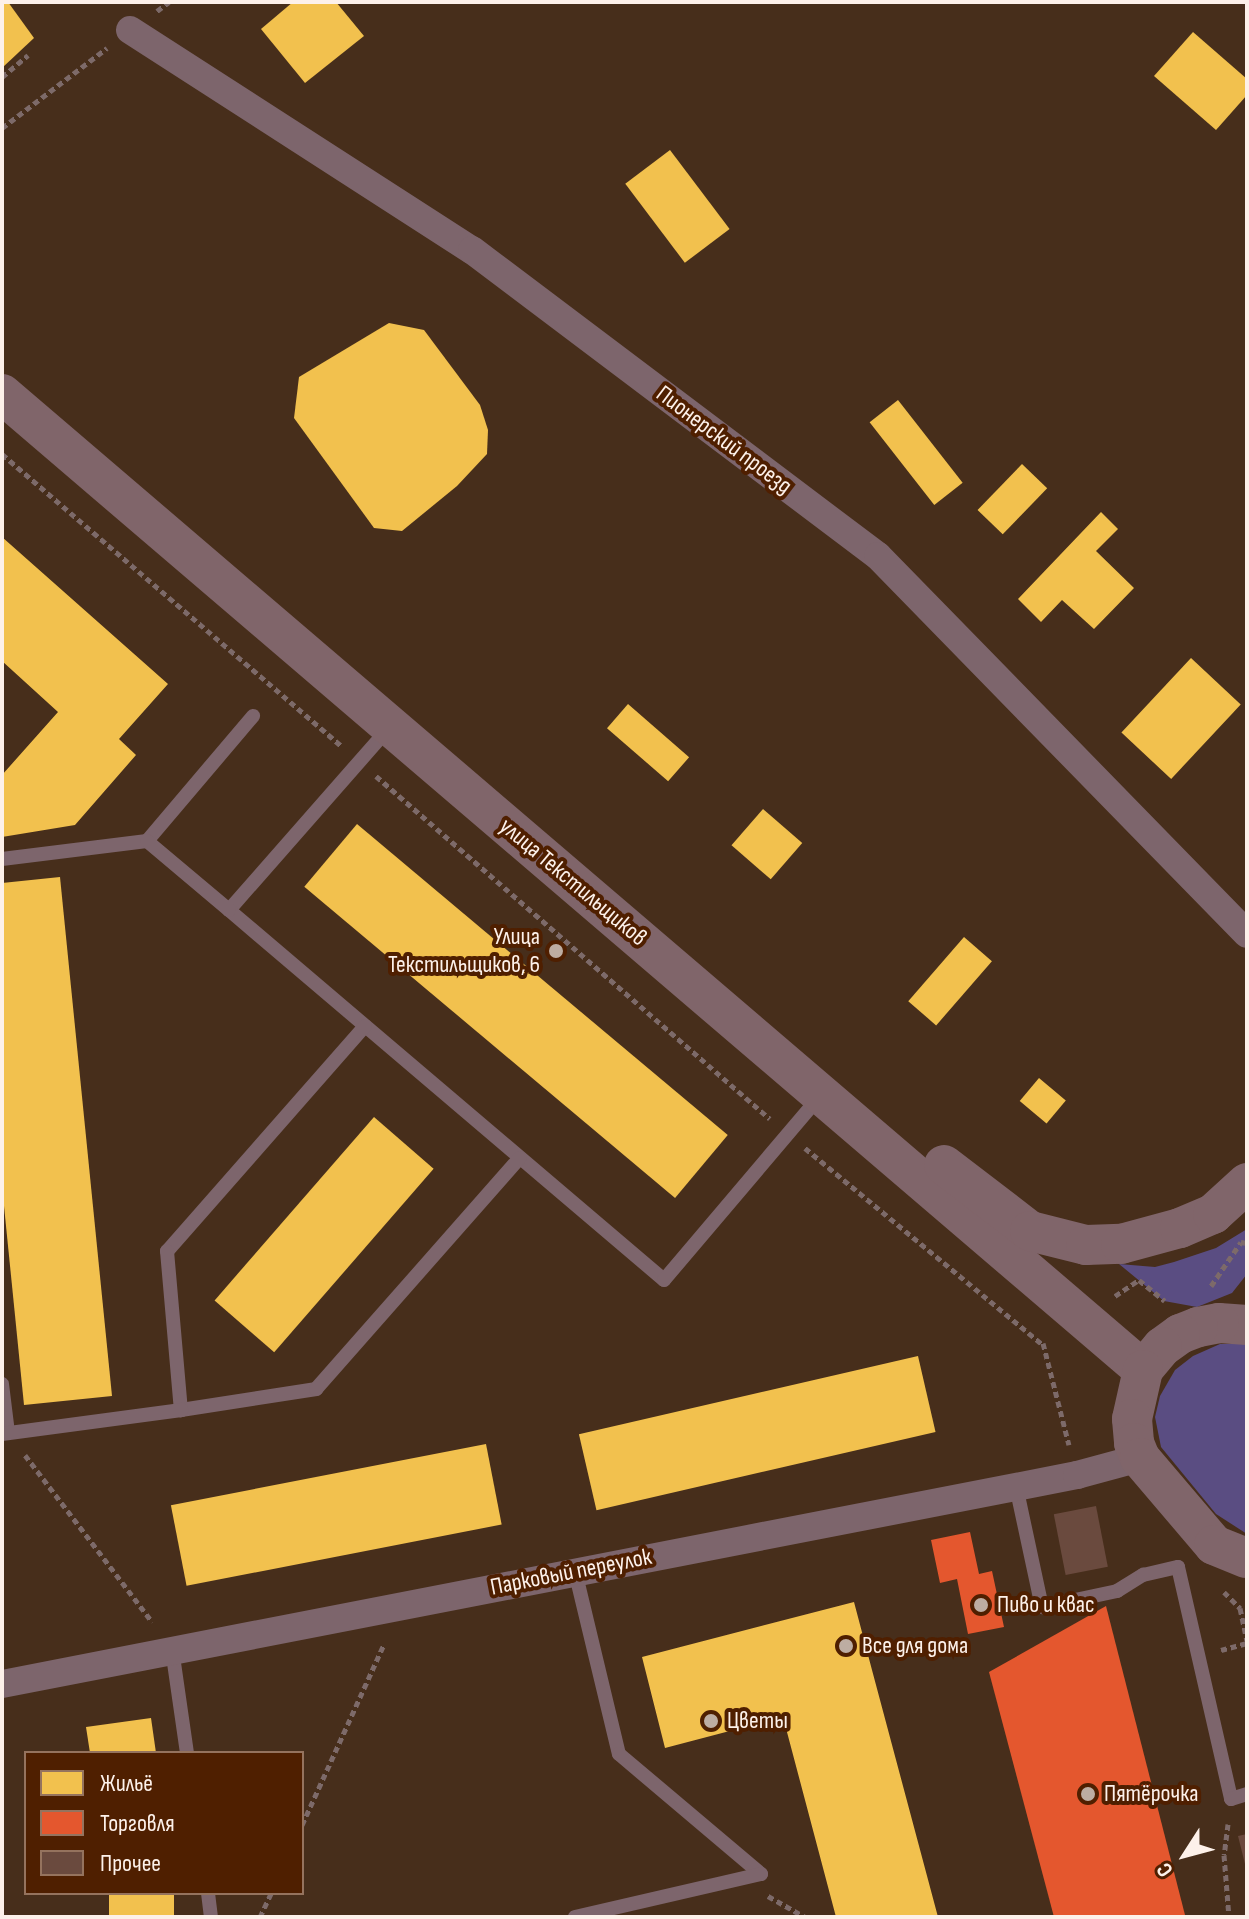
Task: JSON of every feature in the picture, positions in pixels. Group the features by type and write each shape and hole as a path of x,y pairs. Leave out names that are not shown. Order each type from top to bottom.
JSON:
{"main road":[{"name":"улица Текстильщиков","path":"2,394 1143,1370"},
{"path":"869,1135 914,1143 1030,1231 1086,1245 1121,1244 1180,1228 1213,1214 1247,1183"},
{"path":"1247,1325 1219,1323 1180,1334 1143,1370 1132,1419 1134,1443 1140,1458 1214,1545 1247,1558"}],"street":[{"name":"Пионерский проезд","path":"130,30 472,250 878,556 1247,934"},
{"name":"Парковый переулок","path":"2,1684 1016,1486 1140,1458"}],"lane":[{"path":"2,859 147,841 253,716"},
{"path":"229,910 390,726"},
{"path":"147,841 664,1280 822,1094"},
{"path":"181,1410 167,1251 365,1026"},
{"path":"2,1384 5,1433 316,1389 520,1158"},
{"path":"1016,1486 1042,1607 1117,1591 1143,1575 1178,1567 1231,1799 1247,1794"},
{"path":"575,1571 619,1754 761,1874 575,1917"},
{"path":"172,1649 187,1751"},
{"path":"208,1895 211,1917"}],"path":[{"path":"2,128 169,2"},
{"path":"2,77 28,55"},
{"path":"2,454 787,1133 1042,1344"},
{"path":"5,1433 172,1649"},
{"path":"304,1821 402,1604"},
{"path":"1229,1917 1224,1855 1231,1799"},
{"path":"260,1917 270,1895"}],"shaded area":[{"path":"1247,1229 1247,1274 1232,1293 1197,1307 1164,1301 1119,1264 1155,1267 1174,1262 1216,1248"},
{"path":"1220,1344 1247,1344 1247,1534 1216,1514 1161,1447 1155,1417 1160,1396 1175,1370 1193,1356"}],"building: Жильё":[{"path":"2,2 8,2 34,38 2,68"},
{"path":"293,2 336,2 364,36 305,83 261,29"},
{"path":"1193,32 1247,79 1247,95 1216,130 1154,76"},
{"path":"670,150 730,229 685,263 625,184"},
{"path":"389,323 424,330 480,405 488,430 487,454 457,486 402,531 374,528 294,418 299,377"},
{"path":"898,400 963,483 934,505 870,422"},
{"path":"1022,464 1047,488 1003,534 978,510"},
{"path":"1101,512 1118,529 1096,551 1134,588 1094,629 1062,600 1041,622 1018,599"},
{"path":"2,537 168,684 119,739 136,755 75,825 2,837 2,775 58,712 2,661"},
{"path":"1191,658 1241,704 1171,779 1121,733"},
{"path":"628,704 689,757 668,781 607,728"},
{"path":"763,809 802,843 771,879 732,845"},
{"path":"357,824 728,1135 675,1198 304,887"},
{"path":"60,877 112,1396 24,1405 2,1186 2,883"},
{"path":"964,937 992,961 936,1025 908,1001"},
{"path":"1039,1078 1066,1100 1047,1123 1020,1101"},
{"path":"374,1117 434,1169 274,1352 215,1300"},
{"path":"918,1356 936,1432 596,1510 579,1434"},
{"path":"486,1444 502,1524 187,1586 171,1505"},
{"path":"854,1602 938,1917 836,1917 783,1717 665,1748 642,1657"},
{"path":"151,1718 156,1751 90,1751 86,1727"},
{"path":"109,1895 174,1895 174,1917 109,1917"}],"building: Торговля":[{"name":"Пиво и квас","path":"970,1532 979,1574 992,1571 1004,1627 968,1634 957,1579 940,1583 931,1540"},
{"name":"Пятёрочка","path":"1106,1606 1185,1915 1178,1917 1054,1917 989,1672"}],"building: Прочее":[{"path":"1096,1506 1108,1567 1066,1575 1054,1514"},
{"path":"1247,1834 1247,1868 1246,1868 1238,1836"}],"place":[{"name":"Улица Текстильщиков, 6","path":"556,951"},
{"name":"Пиво и квас","path":"981,1605"},
{"name":"Все для дома","path":"846,1646"},
{"name":"Цветы","path":"711,1721"},
{"name":"Пятёрочка","path":"1088,1794"}]}
